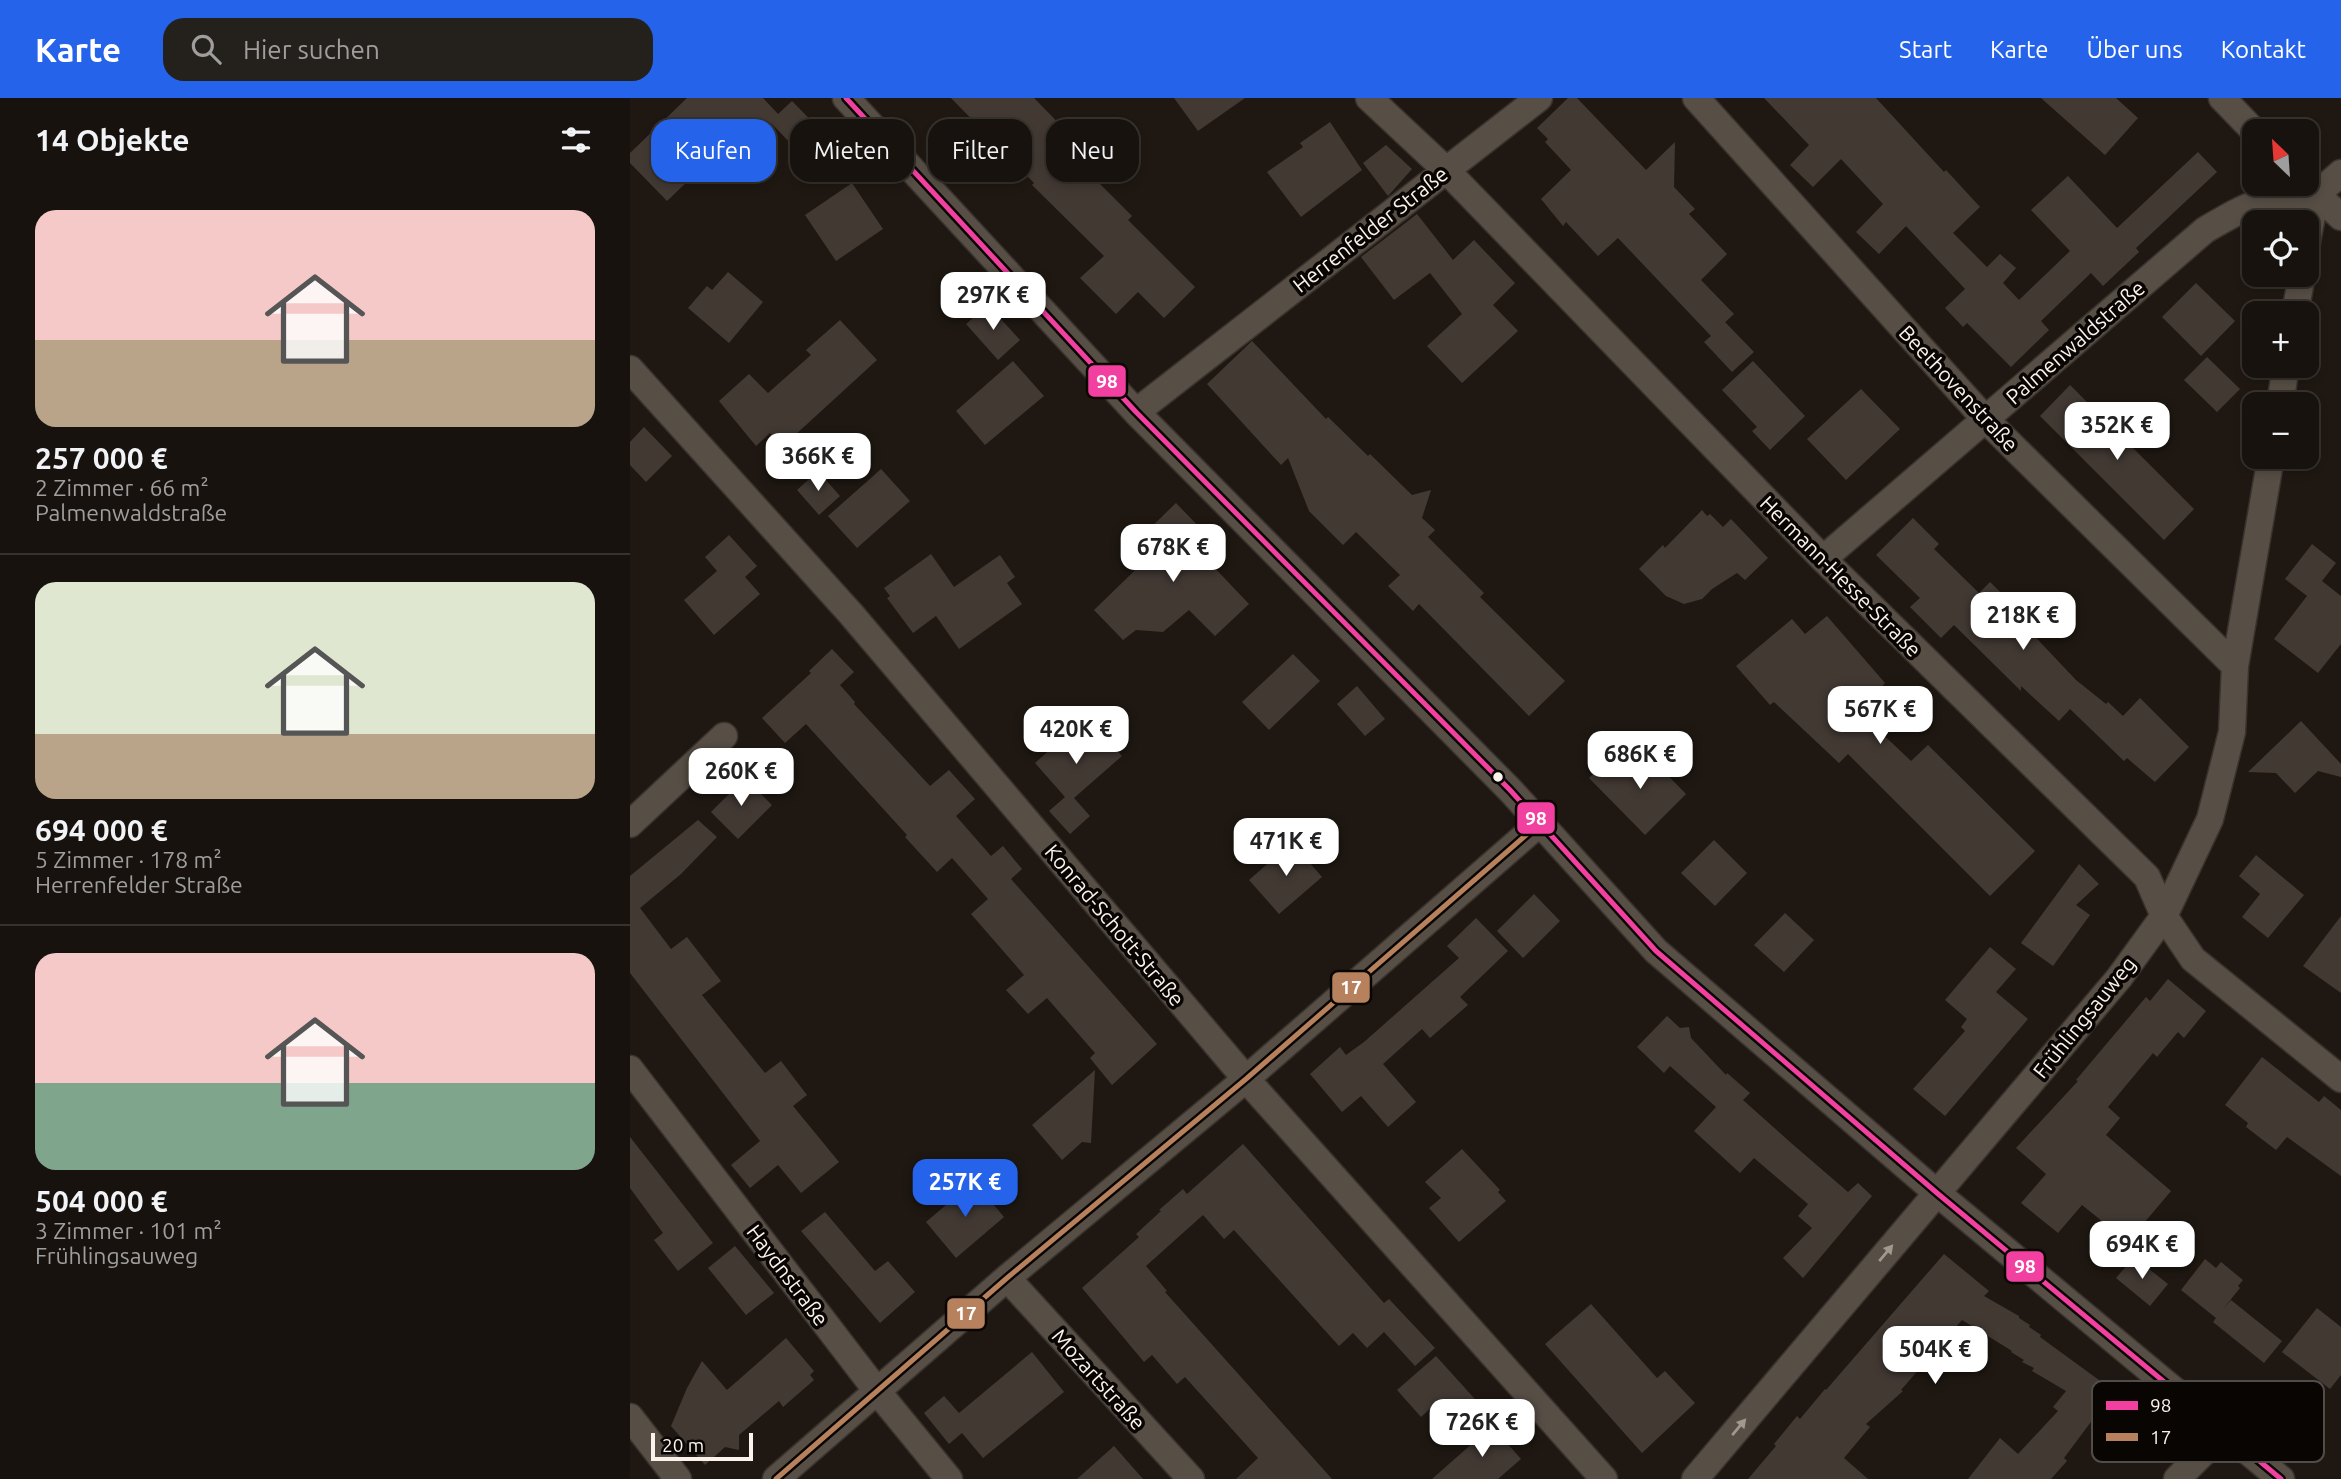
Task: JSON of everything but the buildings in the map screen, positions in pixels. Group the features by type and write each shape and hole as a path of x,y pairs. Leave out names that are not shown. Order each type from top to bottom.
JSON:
{"street":[{"path":"846,98 1136,412 1541,822 1656,951 1937,1193 2164,1381"},
{"name":"Hermann-Hesse-Straße","path":"1369,98 1446,170 1823,559 2147,877 2164,916 2193,959 2341,1079"},
{"name":"Herrenfelder Straße","path":"1136,412 1539,98"},
{"name":"Beethovenstraße","path":"1696,98 1986,419 2235,666"},
{"path":"2222,98 2242,119"},
{"path":"2319,184 2341,173"},
{"name":"Palmenwaldstraße","path":"1823,559 2205,230 2255,202 2282,196"},
{"path":"2318,196 2341,217"},
{"name":"Konrad-Schott-Straße","path":"630,369 851,614 1246,1079 1604,1479"},
{"name":"Frühlingsauweg","path":"1695,1479 2119,978 2164,916 2210,819 2232,732 2235,666 2269,469"},
{"path":"630,824 724,736"},
{"path":"776,1479 1007,1278 1246,1079 1541,822"},
{"name":"Haydnstraße","path":"630,1069 877,1391 949,1479"},
{"name":"Mozartstraße","path":"1007,1278 1191,1479"},
{"path":"630,1416 678,1479"},
{"path":"2177,1479 2194,1462"},
{"path":"2261,1462 2281,1479"}],"transit line":[{"name":"98","path":"846,98 1136,412 1510,790 1656,951 1937,1193 2163,1381"},
{"name":"17","path":"776,1479 1007,1278 1246,1079 1541,822"},
{"name":"98","path":"2261,1462 2281,1479"}]}
